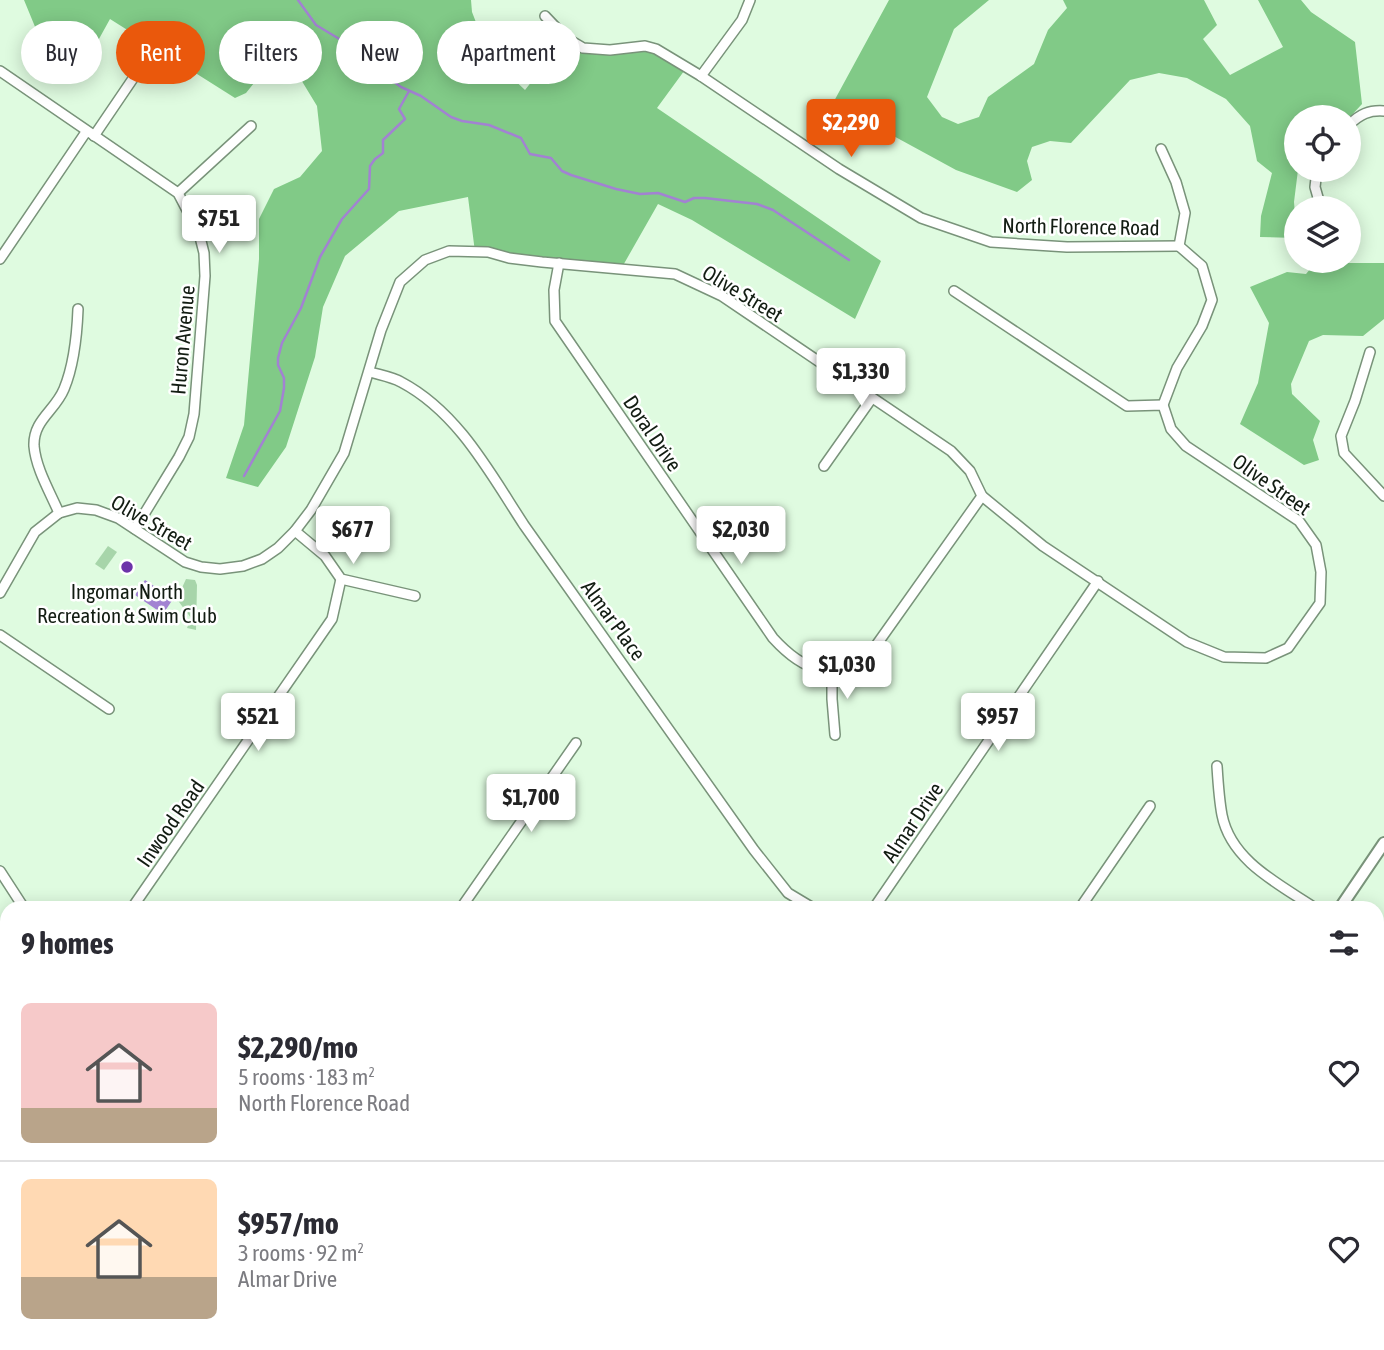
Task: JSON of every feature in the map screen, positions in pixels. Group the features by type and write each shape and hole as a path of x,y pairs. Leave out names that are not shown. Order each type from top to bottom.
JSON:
{"street":[{"path":"701,76 742,20 750,0"},
{"name":"North Florence Road","path":"545,16 566,38 583,48 610,50 645,46 656,49 839,169 921,218 991,242 1067,247 1179,246"},
{"name":"Huron Avenue","path":"0,71 178,193 200,233 204,253 204,309 194,414 179,457 135,529"},
{"path":"0,259 127,84"},
{"path":"1361,115 1372,110 1384,111"},
{"path":"178,193 251,126"},
{"path":"954,291 1127,405 1163,405 1177,368 1202,326 1212,300 1202,266 1179,246 1185,213 1176,182 1161,149"},
{"name":"Olive Street","path":"59,513 77,508 96,510 118,518 185,562 220,569 243,566 262,559 295,531 311,510 344,453 381,330 400,282 425,260 449,251 475,252 675,274 722,296 951,451 970,471 982,496 1043,545 1187,642 1224,657 1266,658 1289,648 1320,603 1321,572 1316,545 1300,521 1186,446 1171,429 1163,405"},
{"name":"Doral Drive","path":"559,263 554,290 555,321 773,638 801,663 832,670"},
{"path":"0,593 35,531 59,513 34,447 36,426 63,391 76,337 78,309"},
{"path":"1370,352 1341,436 1344,453 1384,496"},
{"name":"Almar Place","path":"370,372 400,381 447,415 754,850 788,893 801,901"},
{"path":"824,467 872,398"},
{"path":"835,735 832,670 853,666 870,654 982,496"},
{"path":"295,531 325,556 341,579 415,596"},
{"name":"Inwood Road","path":"137,901 332,619 341,579"},
{"name":"Almar Drive","path":"879,901 1098,581"},
{"path":"0,635 109,709"},
{"path":"466,901 576,743"},
{"path":"1217,766 1222,814 1235,845 1261,871 1305,901"},
{"path":"1085,901 1150,806"},
{"path":"1345,901 1384,843"},
{"path":"0,870 20,901"}],"green space":[{"path":"24,0 471,0 475,21 437,21 437,84 519,84 525,90 530,84 580,84 580,46 645,46 687,67 657,108 881,261 855,319 692,220 658,204 621,269 475,252 468,197 399,211 345,256 323,307 315,357 286,447 258,487 226,478 244,425 259,259 259,219 274,189 300,177 322,151 317,106 304,84 322,84 322,21 219,21 219,84 253,84 246,93 235,98 205,79 205,21 116,23 110,19 102,33 102,21 33,21"},
{"path":"889,0 989,0 954,29 927,97 942,117 958,124 979,117 988,97 1034,64 1048,30 1067,8 1063,0 1204,0 1217,25 1203,39 1230,75 1283,47 1258,0 1301,0 1311,12 1355,42 1362,104 1284,105 1284,182 1296,182 1295,196 1284,196 1284,238 1260,237 1261,216 1272,173 1257,161 1250,126 1226,99 1187,78 1159,73 1130,80 1071,143 1050,141 1032,147 1027,161 1032,180 1017,192 956,170 833,103"},
{"path":"1361,263 1384,263 1384,319 1363,336 1323,335 1309,341 1291,384 1292,394 1320,421 1313,440 1319,460 1304,465 1240,424 1258,383 1269,323 1250,287 1285,273 1361,273"},
{"path":"108,546 117,552 104,570 95,564"},
{"path":"186,579 195,580 197,585 196,630 187,628 191,618 179,602"}],"shaded area":[{"path":"145,580 173,599 163,614 135,595"}],"waterway":[{"path":"298,0 316,25 341,40 360,69 382,73 451,117 489,125 521,138 530,154 551,158 562,171 616,189 640,194 658,193 685,202 694,198 705,198 757,204 773,210 849,260"},
{"path":"244,476 280,411 284,378 278,358 282,343 301,308 320,257 342,219 369,189 370,166 383,153 383,140 405,119 399,109 409,91"}],"place":[{"name":"Ingomar North Recreation & Swim Club","path":"127,567"}]}
